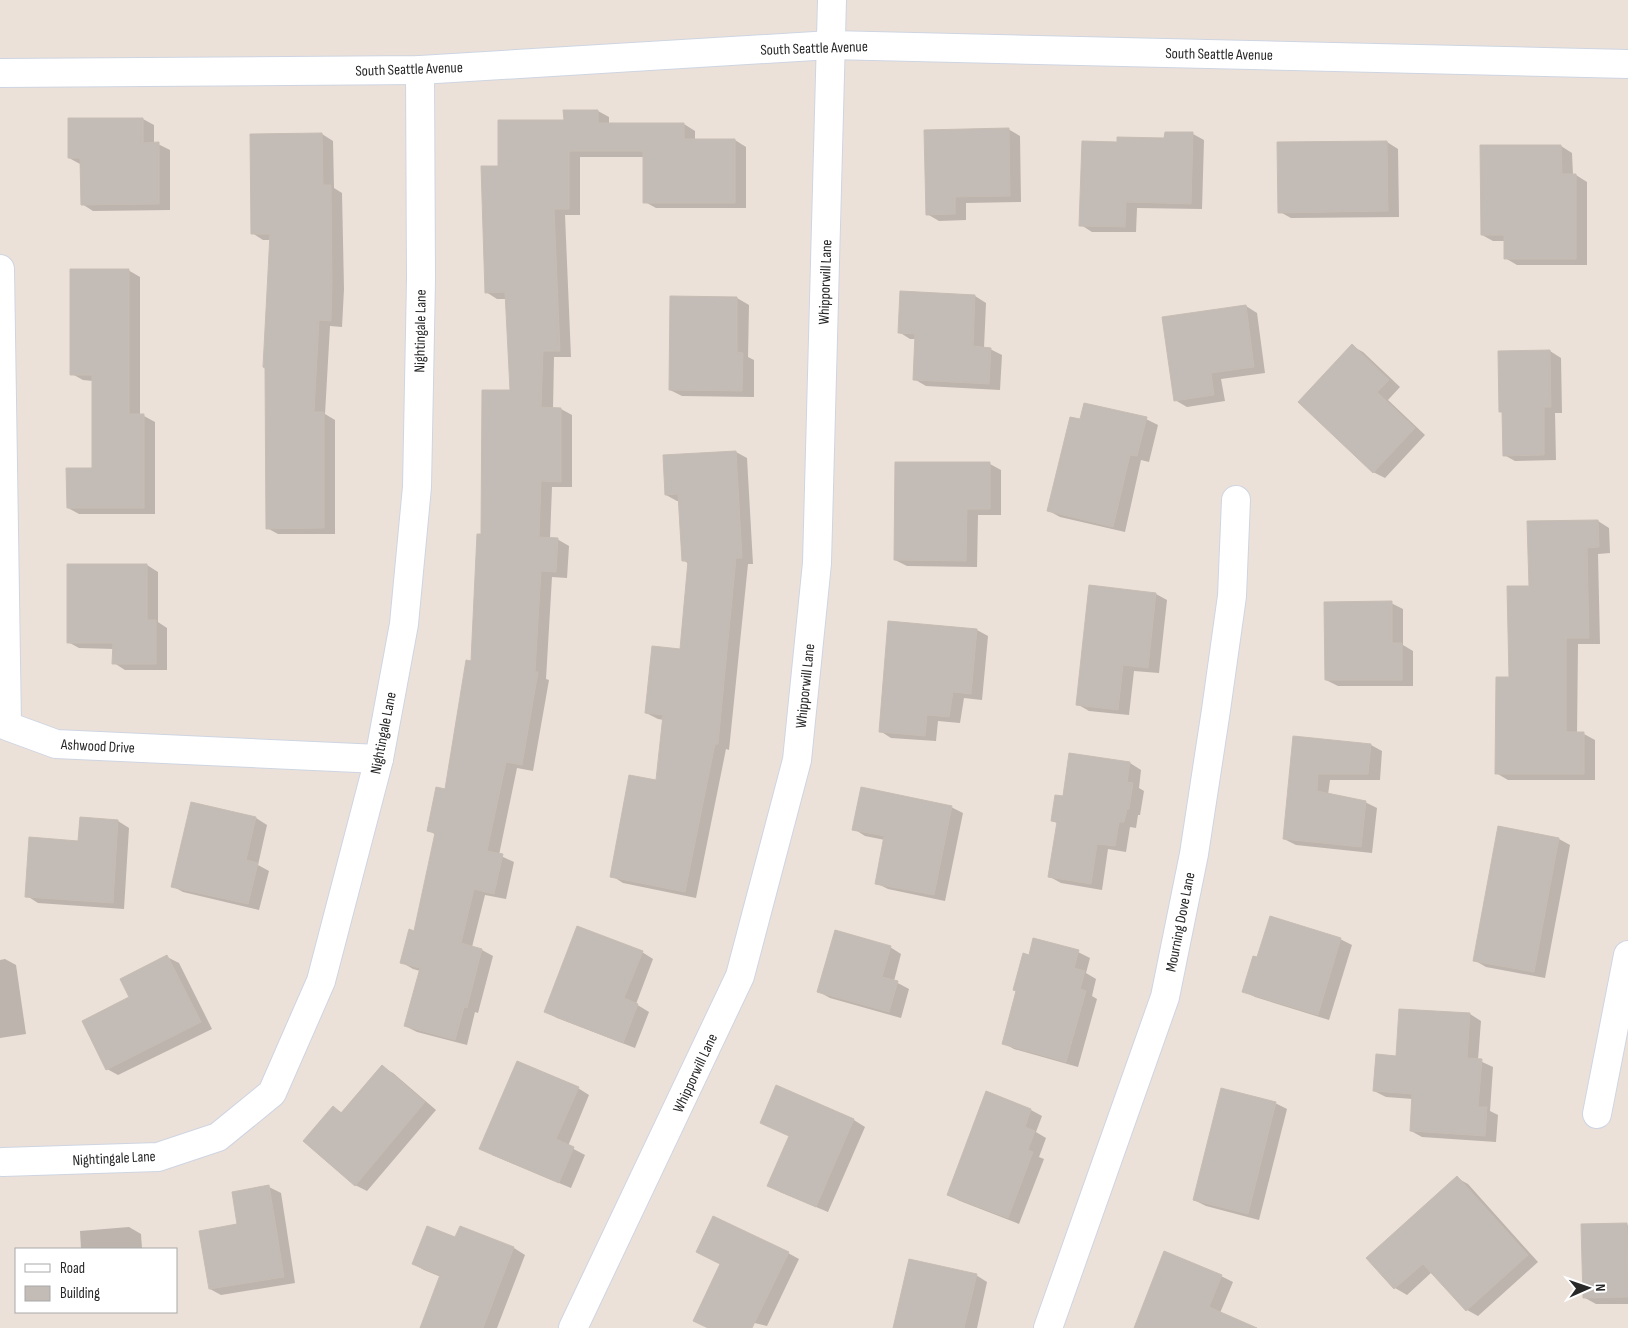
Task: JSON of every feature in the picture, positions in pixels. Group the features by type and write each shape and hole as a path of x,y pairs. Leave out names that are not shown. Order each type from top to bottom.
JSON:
{"street":[{"name":"Whipporwill Lane","path":"573,1328 740,976 797,760 817,563 832,0"},
{"name":"South Seattle Avenue","path":"0,73 420,70 831,45 1628,64"},
{"name":"Nightingale Lane","path":"3,1162 158,1157 218,1138 272,1093 320,981 379,759 404,624 417,487 421,279 420,70"},
{"name":"Ashwood Drive","path":"0,269 7,726 56,744 379,759"},
{"name":"Mourning Dove Lane","path":"1048,1328 1165,997 1194,854 1216,710 1232,596 1236,500"},
{"path":"1597,1114 1628,955"}],"building":[{"path":"563,110 598,110 598,123 684,123 684,139 735,139 735,203 643,203 643,151 569,151 569,209 554,209 560,351 543,351 541,407 561,408 561,482 541,481 539,537 558,538 556,572 541,571 535,672 538,672 522,765 506,762 487,851 503,854 494,894 474,889 461,943 482,949 467,1008 464,1007 455,1040 404,1026 420,968 400,963 409,929 414,931 435,833 427,831 436,787 445,789 466,660 471,661 477,534 481,534 482,390 510,390 505,292 485,293 481,166 498,166 498,120 564,120"},
{"path":"68,118 143,118 143,143 159,142 159,204 81,205 80,158 68,158"},
{"path":"1009,128 1010,196 955,197 955,214 926,215 924,130"},
{"path":"1165,132 1193,132 1191,204 1126,202 1125,227 1079,226 1082,141 1117,142 1117,137 1164,138"},
{"path":"322,133 323,185 331,185 331,321 319,320 314,412 324,412 324,528 266,529 265,368 263,367 270,234 251,234 250,134"},
{"path":"1387,141 1388,211 1278,213 1277,142"},
{"path":"1480,145 1561,145 1562,174 1576,174 1576,259 1504,259 1504,235 1481,235"},
{"path":"70,269 129,269 129,414 144,414 144,508 67,508 66,468 92,468 92,375 70,375"},
{"path":"900,291 975,295 973,346 991,348 989,384 913,380 915,334 898,333"},
{"path":"670,296 737,297 737,352 743,353 742,391 669,390"},
{"path":"1246,305 1254,367 1211,373 1214,395 1174,401 1162,317"},
{"path":"1352,344 1389,380 1377,392 1415,428 1373,473 1298,402"},
{"path":"1550,350 1551,407 1544,407 1544,455 1503,456 1502,412 1499,412 1498,351"},
{"path":"1084,403 1147,417 1137,456 1130,455 1113,527 1047,511 1070,417 1080,419"},
{"path":"736,451 742,558 736,558 718,744 715,744 685,892 610,877 629,775 656,780 663,715 645,713 652,646 680,649 688,561 682,561 678,494 665,495 663,455"},
{"path":"895,462 990,462 990,509 967,509 966,561 894,560"},
{"path":"1598,520 1599,547 1587,548 1589,638 1566,638 1566,732 1584,732 1584,774 1495,774 1496,677 1509,677 1507,586 1529,586 1527,521"},
{"path":"67,564 147,564 147,620 156,620 156,664 112,664 113,643 67,643"},
{"path":"1089,585 1156,593 1148,668 1123,665 1118,710 1076,705"},
{"path":"1392,601 1392,643 1402,643 1402,680 1325,680 1324,602"},
{"path":"888,621 977,629 971,694 953,692 949,717 927,715 925,736 879,732"},
{"path":"1293,736 1371,744 1368,774 1318,774 1317,791 1366,801 1361,847 1283,839"},
{"path":"1069,753 1130,762 1127,782 1133,783 1129,809 1127,809 1124,822 1119,822 1115,846 1097,844 1091,884 1048,877 1057,822 1051,821 1055,795 1063,796"},
{"path":"861,787 952,806 934,895 875,884 884,836 852,830"},
{"path":"191,802 256,817 246,860 258,863 248,904 171,887"},
{"path":"80,817 118,820 113,903 25,897 29,837 78,841"},
{"path":"1498,826 1559,838 1534,972 1473,961"},
{"path":"1270,916 1341,938 1318,1015 1242,992 1253,956 1257,957"},
{"path":"577,926 643,951 624,998 638,1004 623,1043 544,1012"},
{"path":"835,930 891,946 882,977 898,981 889,1012 817,992"},
{"path":"1033,938 1079,950 1074,968 1085,971 1080,989 1086,991 1066,1062 1002,1044 1016,991 1013,990 1023,953 1029,955"},
{"path":"167,955 201,1022 106,1070 82,1021 129,997 120,979"},
{"path":"1399,1009 1470,1013 1467,1058 1482,1059 1478,1107 1487,1107 1485,1136 1410,1131 1412,1094 1373,1091 1376,1054 1396,1056"},
{"path":"517,1061 579,1087 556,1139 574,1147 559,1183 479,1149"},
{"path":"382,1065 425,1102 355,1186 303,1141 333,1106 341,1113"},
{"path":"776,1085 854,1119 816,1207 767,1186 789,1136 760,1123"},
{"path":"1221,1088 1276,1102 1248,1214 1193,1200"},
{"path":"986,1091 1031,1109 1025,1127 1035,1131 1028,1150 1033,1152 1008,1218 947,1195"},
{"path":"1457,1176 1528,1255 1466,1311 1423,1264 1394,1289 1366,1258"},
{"path":"269,1185 284,1277 209,1289 199,1231 237,1224 232,1192"},
{"path":"713,1216 789,1252 752,1328 708,1328 693,1321 720,1264 696,1252"},
{"path":"1627,1223 1628,1297 1583,1298 1581,1224"},
{"path":"427,1226 455,1237 460,1226 514,1247 483,1328 420,1328 440,1275 412,1264"},
{"path":"1164,1251 1222,1275 1209,1307 1257,1328 1134,1328"},
{"path":"909,1259 977,1274 964,1328 893,1328"}]}
